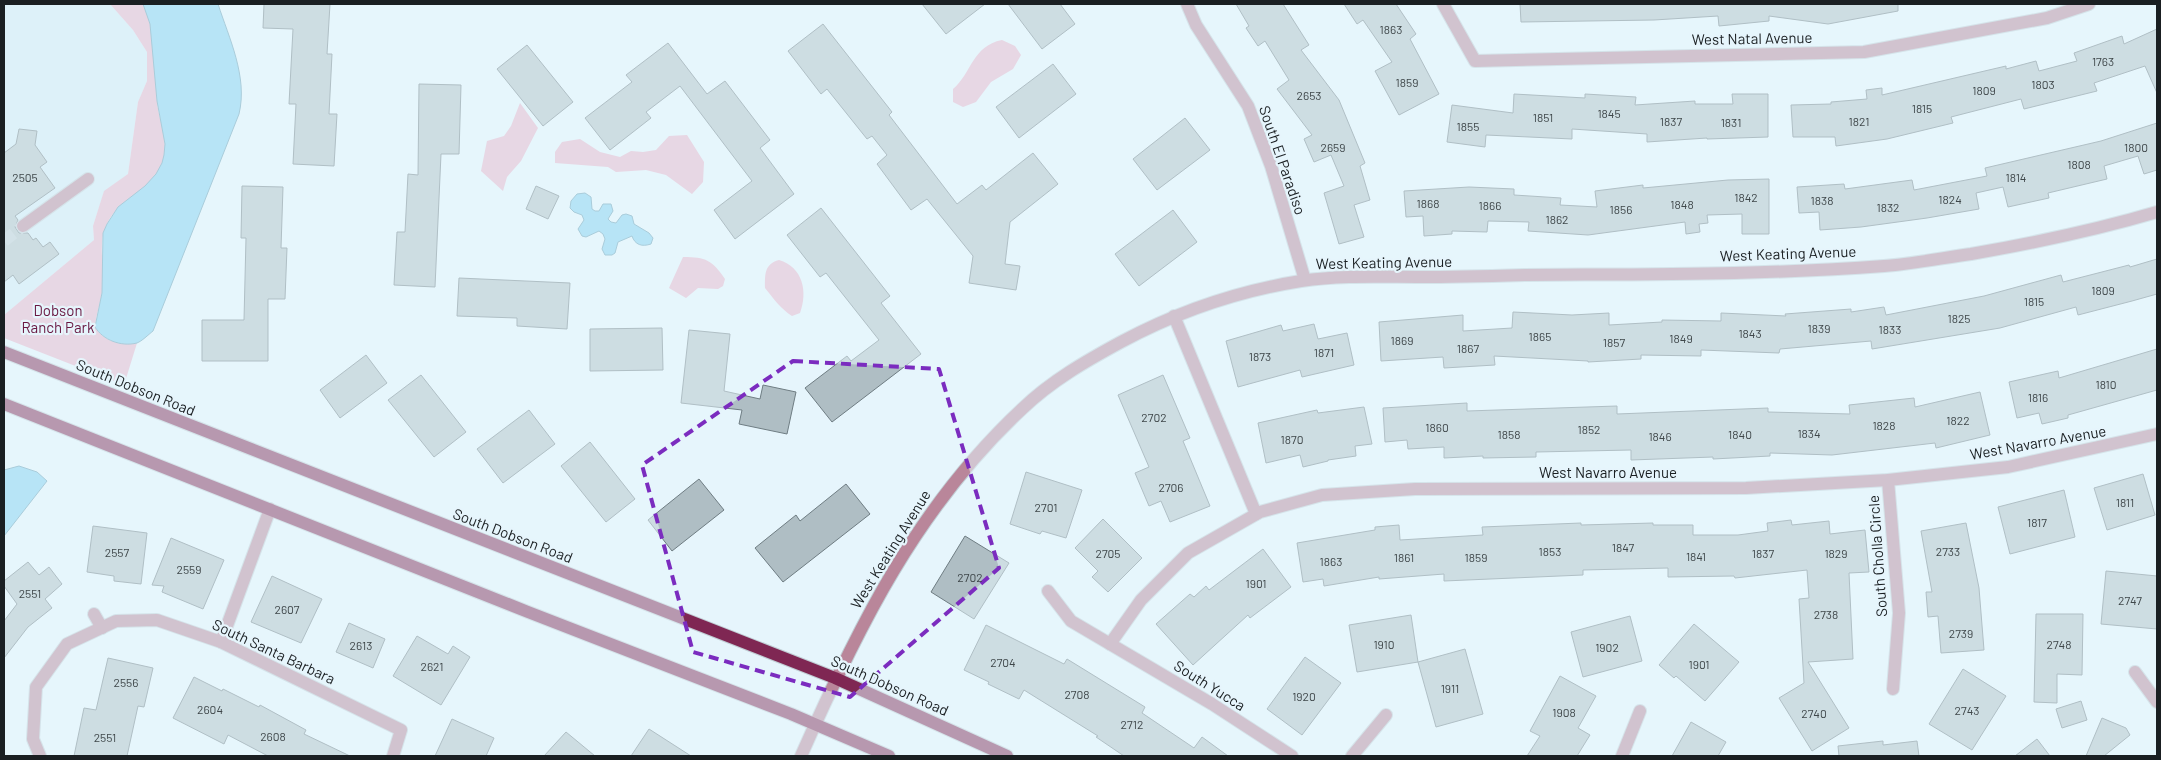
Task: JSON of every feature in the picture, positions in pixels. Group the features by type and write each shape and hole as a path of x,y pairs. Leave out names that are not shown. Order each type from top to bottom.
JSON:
{"main road":[{"name":"South Dobson Road","path":"4,352 835,678 1007,756"},
{"path":"4,404 816,724 889,756"}],"street":[{"name":"South El Paradiso","path":"1187,4 1196,26 1248,106 1271,166 1305,280"},
{"name":"West Natal Avenue","path":"1444,4 1475,61 1864,52 2047,18 2089,4"},
{"path":"23,226 88,179"},
{"name":"West Keating Avenue","path":"801,756 835,678 886,582 916,533 960,473 1024,406 1073,370 1138,333 1174,316 1233,295 1305,280 1359,276 1419,277 1728,272 1887,266 2055,239 2157,212"},
{"path":"1174,316 1256,514"},
{"name":"West Navarro Avenue","path":"1110,644 1141,600 1188,553 1256,514 1322,495 1415,489 1746,488 1888,480 2008,467 2157,434"},
{"name":"South Cholla Circle","path":"1888,480 1899,613 1893,689"},
{"path":"221,642 270,509"},
{"name":"South Yucca","path":"1048,592 1071,621 1212,704 1292,756"},
{"path":"94,614 102,628"},
{"name":"South Santa Barbara","path":"40,756 33,739 36,687 67,644 116,621 158,620 221,642 401,730 393,756"},
{"path":"2135,672 2157,702"},
{"path":"1622,756 1640,711"},
{"path":"1352,756 1386,715"}],"highlighted area":[{"path":"793,361 939,369 999,568 850,697 693,652 642,465"}],"shaded area":[{"path":"4,4 110,4 133,30 147,52 147,81 138,102 128,174 104,192 93,226 94,240 4,315"}],"green space":[{"name":"Dobson Ranch Park","path":"110,4 143,4 147,13 153,37 156,90 165,146 163,161 156,174 116,211 110,218 103,234 103,285 95,327 103,336 113,341 137,343 124,385 4,338 4,315 94,240 93,226 104,191 128,174 138,102 147,81 147,52 133,30"},
{"path":"1002,40 1015,46 1021,55 1013,69 991,82 976,102 963,107 953,102 953,89 978,54 992,43"},
{"path":"520,103 538,128 521,161 507,177 503,191 481,171 487,141 504,136 511,126"},
{"path":"687,135 704,162 703,182 692,194 666,175 646,170 616,172 608,167 555,163 555,152 562,142 580,139 600,152 620,157 631,151 656,150 669,136"},
{"path":"683,257 708,261 725,279 723,286 718,289 698,288 686,298 669,288"},
{"path":"779,260 794,268 803,289 800,313 792,316 781,307 765,288 765,274 768,267"}],"water":[{"path":"143,4 218,4 236,58 241,86 241,100 239,114 153,331 137,343 125,344 108,339 98,332 95,327 102,293 103,233 118,207 145,186 156,174 164,155 165,144 157,101 150,24"},
{"path":"585,193 591,197 592,209 595,211 599,211 603,204 611,204 613,211 608,219 611,222 616,223 622,215 632,216 634,224 649,233 653,238 651,244 639,244 632,236 618,242 615,253 605,255 602,249 605,239 603,234 599,231 586,237 582,236 578,229 584,220 582,215 570,208 571,201 577,194"},
{"path":"19,466 37,472 47,481 4,536 4,470"}],"building":[{"path":"264,4 330,4 327,54 332,54 329,114 337,114 334,166 293,164 296,104 289,104 293,29 263,28"},
{"path":"922,4 985,4 946,34"},
{"path":"1008,4 1060,4 1075,24 1042,49"},
{"path":"1236,4 1283,4 1309,45 1301,50 1339,100 1365,163 1360,166 1370,200 1354,205 1364,237 1339,244 1324,193 1344,186 1331,155 1314,162 1304,139 1312,135 1277,89 1289,80 1265,41 1258,46 1246,28 1249,26"},
{"path":"1344,4 1396,4 1416,34 1410,39 1439,94 1399,115 1375,71 1392,62 1363,20 1357,24"},
{"path":"1520,4 1898,4 1898,11 1828,24 1769,16 1769,21 1719,26 1718,16 1654,20 1521,22"},
{"path":"823,24 892,112 889,115 957,204 982,185 986,190 1033,153 1058,184 1010,222 1005,264 1020,266 1016,290 969,283 973,256 927,199 911,210 877,164 887,155 872,136 867,139 827,89 821,94 788,51"},
{"path":"2157,29 2157,93 2145,66 2094,83 2097,91 2024,109 2021,99 1951,117 1953,123 1887,139 1836,146 1835,137 1793,137 1791,105 1831,104 1831,102 1867,99 1866,90 1882,88 1882,95 2006,66 2006,69 2036,61 2039,71 2077,61 2074,53 2122,36 2124,44"},
{"path":"668,43 707,94 725,81 770,140 760,148 794,194 735,239 714,210 752,181 680,86 646,112 651,118 610,150 585,118 632,82 626,75"},
{"path":"527,45 573,102 543,126 497,69"},
{"path":"1053,64 1076,94 1019,138 996,107"},
{"path":"419,84 461,85 459,154 441,154 435,287 394,285 397,232 405,232 408,174 418,175"},
{"path":"1514,94 1585,98 1585,94 1636,97 1635,105 1695,101 1695,104 1733,104 1732,94 1768,94 1768,137 1707,138 1647,142 1647,134 1572,129 1572,139 1486,135 1485,147 1447,142 1452,105 1513,113"},
{"path":"1185,118 1210,150 1157,190 1133,159"},
{"path":"2157,123 2157,170 2144,174 2138,156 2104,166 2107,179 2048,193 2049,198 2008,207 2003,187 1976,193 1979,209 1861,227 1820,230 1819,212 1799,213 1797,187 1844,184 1845,189 1912,180 1914,190 1987,176 1985,168 2101,141"},
{"path":"19,129 37,131 35,145 47,162 40,167 55,188 15,216 18,220 15,227 19,233 28,233 33,240 36,238 43,247 50,242 59,254 19,284 13,275 4,282 4,153 16,144"},
{"path":"1769,179 1769,234 1742,234 1742,214 1707,215 1708,223 1699,224 1700,232 1686,234 1685,222 1588,235 1528,231 1529,222 1488,221 1487,232 1452,231 1452,234 1424,236 1423,216 1406,217 1404,191 1469,187 1514,189 1514,195 1561,198 1560,205 1597,207 1595,191 1643,185 1643,188 1728,180"},
{"path":"242,186 283,187 281,248 287,248 285,299 268,299 268,361 202,361 202,320 244,320 246,238 241,238"},
{"path":"536,186 559,196 548,219 526,209"},
{"path":"821,208 890,296 881,303 921,354 832,422 805,388 847,356 851,361 879,340 826,273 820,277 787,235"},
{"path":"1173,210 1197,242 1139,286 1115,254"},
{"path":"2157,259 2157,294 2078,315 2076,307 2000,328 1872,349 1871,341 1780,349 1779,353 1701,350 1701,356 1641,355 1641,359 1588,362 1494,356 1495,365 1444,368 1443,357 1381,361 1379,322 1463,315 1463,331 1512,328 1513,312 1572,315 1609,313 1609,325 1662,322 1662,320 1721,321 1721,313 1786,316 1785,314 1851,309 1851,312 1884,307 1886,315 1984,296 2061,275 2063,282"},
{"path":"459,278 570,283 567,329 517,326 517,318 457,316"},
{"path":"1314,324 1318,339 1347,333 1354,365 1302,377 1300,370 1238,387 1226,341 1281,325 1283,331"},
{"path":"662,328 663,370 590,371 590,329"},
{"path":"689,330 730,334 724,391 760,399 763,385 796,392 787,434 739,424 742,410 681,403"},
{"path":"2157,349 2157,390 2068,415 2068,418 2042,424 2039,413 2017,418 2009,382 2058,371 2059,378"},
{"path":"366,355 387,383 340,418 320,390"},
{"path":"421,375 466,432 434,457 388,400"},
{"path":"1163,375 1190,438 1183,441 1210,506 1170,522 1161,501 1149,506 1135,473 1149,467 1118,395"},
{"path":"1980,392 1990,435 1936,448 1935,443 1832,455 1770,453 1770,456 1713,459 1713,457 1631,460 1631,450 1536,452 1536,457 1483,458 1483,456 1444,458 1444,447 1408,449 1407,440 1385,442 1383,408 1467,403 1467,411 1617,406 1617,414 1768,408 1768,412 1850,414 1849,405 1914,398 1915,407"},
{"path":"1364,407 1372,444 1355,446 1356,456 1328,460 1303,467 1300,455 1266,463 1258,423 1317,410 1318,413"},
{"path":"529,410 555,444 503,483 477,449"},
{"path":"590,442 635,499 606,522 561,466"},
{"path":"1026,472 1082,490 1066,538 1042,531 1040,534 1010,524"},
{"path":"2143,474 2155,515 2107,530 2094,488"},
{"path":"699,479 724,510 672,551 648,520"},
{"path":"846,484 870,514 783,582 755,548 796,515 800,521"},
{"path":"2064,490 2075,537 2010,554 1998,507"},
{"path":"1103,519 1142,558 1108,592 1092,577 1098,571 1075,548"},
{"path":"1791,520 1792,525 1829,521 1830,534 1865,530 1869,572 1849,573 1853,659 1808,662 1849,728 1812,751 1779,698 1804,683 1799,599 1809,598 1807,570 1735,578 1734,576 1668,577 1668,568 1583,570 1583,575 1444,581 1444,574 1379,579 1379,577 1324,586 1323,579 1303,582 1297,543 1375,530 1375,527 1399,525 1400,540 1483,535 1482,527 1581,523 1581,525 1653,523 1653,525 1693,525 1693,535 1738,535 1768,531 1767,523"},
{"path":"1966,523 1979,588 1984,650 1941,653 1938,616 1928,617 1926,592 1932,592 1921,531"},
{"path":"93,526 147,533 141,584 114,581 114,576 87,572"},
{"path":"965,536 1009,563 974,619 931,592"},
{"path":"171,538 224,560 203,609 162,592 164,586 152,585"},
{"path":"1263,549 1291,587 1250,618 1248,615 1193,665 1156,624 1190,594 1194,597 1206,586 1209,590"},
{"path":"28,562 39,575 49,567 62,584 45,599 52,608 28,627 4,658 4,621 17,604 4,586 4,581"},
{"path":"2106,571 2157,576 2157,629 2101,624"},
{"path":"272,576 322,599 301,643 251,622"},
{"path":"2036,614 2083,614 2082,675 2057,674 2057,703 2034,702"},
{"path":"1411,615 1418,662 1357,672 1349,625"},
{"path":"1630,616 1642,661 1583,677 1571,632"},
{"path":"349,623 385,639 373,668 336,652"},
{"path":"1694,624 1739,662 1705,701 1676,676 1674,678 1659,665"},
{"path":"986,625 1064,664 1067,659 1145,707 1142,713 1194,748 1202,737 1228,756 1124,756 1096,737 1098,736 1024,690 1019,699 988,684 989,682 964,670"},
{"path":"417,636 448,654 453,646 470,657 441,705 393,676"},
{"path":"1465,649 1483,714 1436,727 1418,662"},
{"path":"1305,657 1341,683 1302,735 1267,709"},
{"path":"108,658 153,668 144,707 138,706 127,756 74,756 84,708 96,710"},
{"path":"1963,669 2006,696 1972,750 1929,724"},
{"path":"1560,676 1596,696 1578,728 1590,735 1577,756 1527,756 1540,736 1530,731"},
{"path":"194,677 259,707 260,705 306,730 304,734 350,756 268,756 228,735 224,744 173,718"},
{"path":"2081,701 2087,720 2062,728 2056,709"},
{"path":"2102,718 2126,728 2130,735 2104,756 2086,756"},
{"path":"452,719 494,738 486,756 435,756"},
{"path":"1691,722 1726,742 1718,756 1672,756"},
{"path":"649,729 691,756 631,756"},
{"path":"566,732 595,756 544,756"},
{"path":"2037,739 2050,756 2015,756"},
{"path":"1883,741 1883,745 1917,741 1919,756 1839,756 1838,746"}],"tunnel":[{"path":"4,241 23,226"}]}
